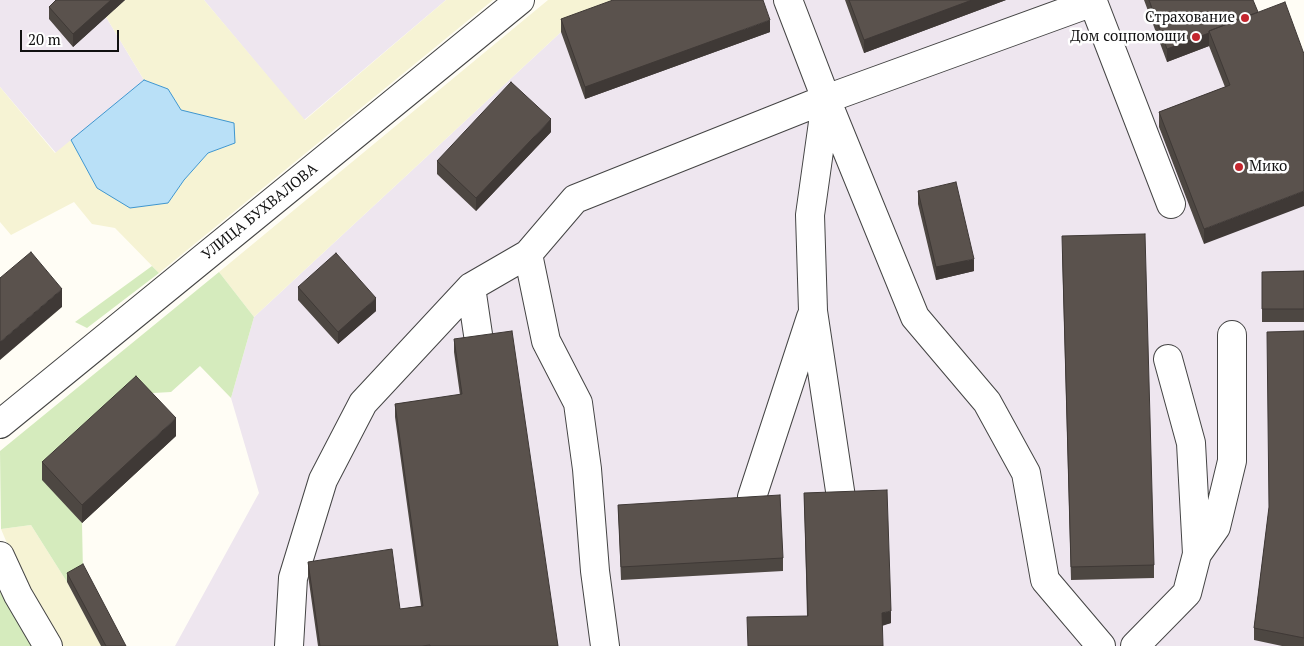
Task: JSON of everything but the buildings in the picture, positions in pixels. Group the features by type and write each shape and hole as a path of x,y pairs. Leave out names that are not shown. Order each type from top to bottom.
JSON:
{"street":[{"name":"УЛИЦА БУХВАЛОВА","path":"0,424 520,0"},
{"path":"788,0 826,99 915,317 988,402 1026,473 1045,580 1101,646"},
{"path":"289,646 293,578 324,480 363,403 471,287 528,254 574,199 826,99 1093,2 1171,204"},
{"path":"826,99 810,215 813,311 842,504"},
{"path":"528,254 546,341 578,403 588,469 595,571 605,646"},
{"path":"471,287 480,348"},
{"path":"752,498 813,311"},
{"path":"1197,554 1216,527 1232,461 1232,334"},
{"path":"1135,646 1187,593 1197,554 1191,443 1168,359"},
{"path":"0,556 18,595 48,646"}],"shaded area":[{"path":"0,0 125,0 106,17 144,80 56,153 0,87"},
{"path":"125,0 204,0 305,120 446,0 493,0 159,273 115,228 92,224 74,202 11,235 0,222 0,87 55,153 71,140 97,188 168,203 184,180 208,153 235,143 181,110 168,89 144,80 106,17"},
{"path":"204,0 446,0 304,120"},
{"path":"548,0 649,0 561,32 254,317 219,272"},
{"path":"649,0 1249,0 1259,27 1304,67 1304,646 175,646 259,493 231,398 254,317 561,32"},
{"path":"31,525 67,582 101,646 60,646 28,593 1,529"}],"green space":[{"path":"152,266 159,273 87,328 75,322"},
{"path":"219,272 254,317 231,398 200,366 171,392 136,394 43,480 82,523 83,573 67,582 31,525 1,529 0,451"},
{"path":"0,575 39,646 0,646"}],"water":[{"path":"144,80 168,89 181,110 234,123 235,143 208,153 184,180 168,203 130,208 97,188 71,140"}],"place":[{"name":"Страхование","path":"1245,18"},
{"name":"Дом соцпомощи","path":"1196,37"},
{"name":"Мико","path":"1239,167"}]}
